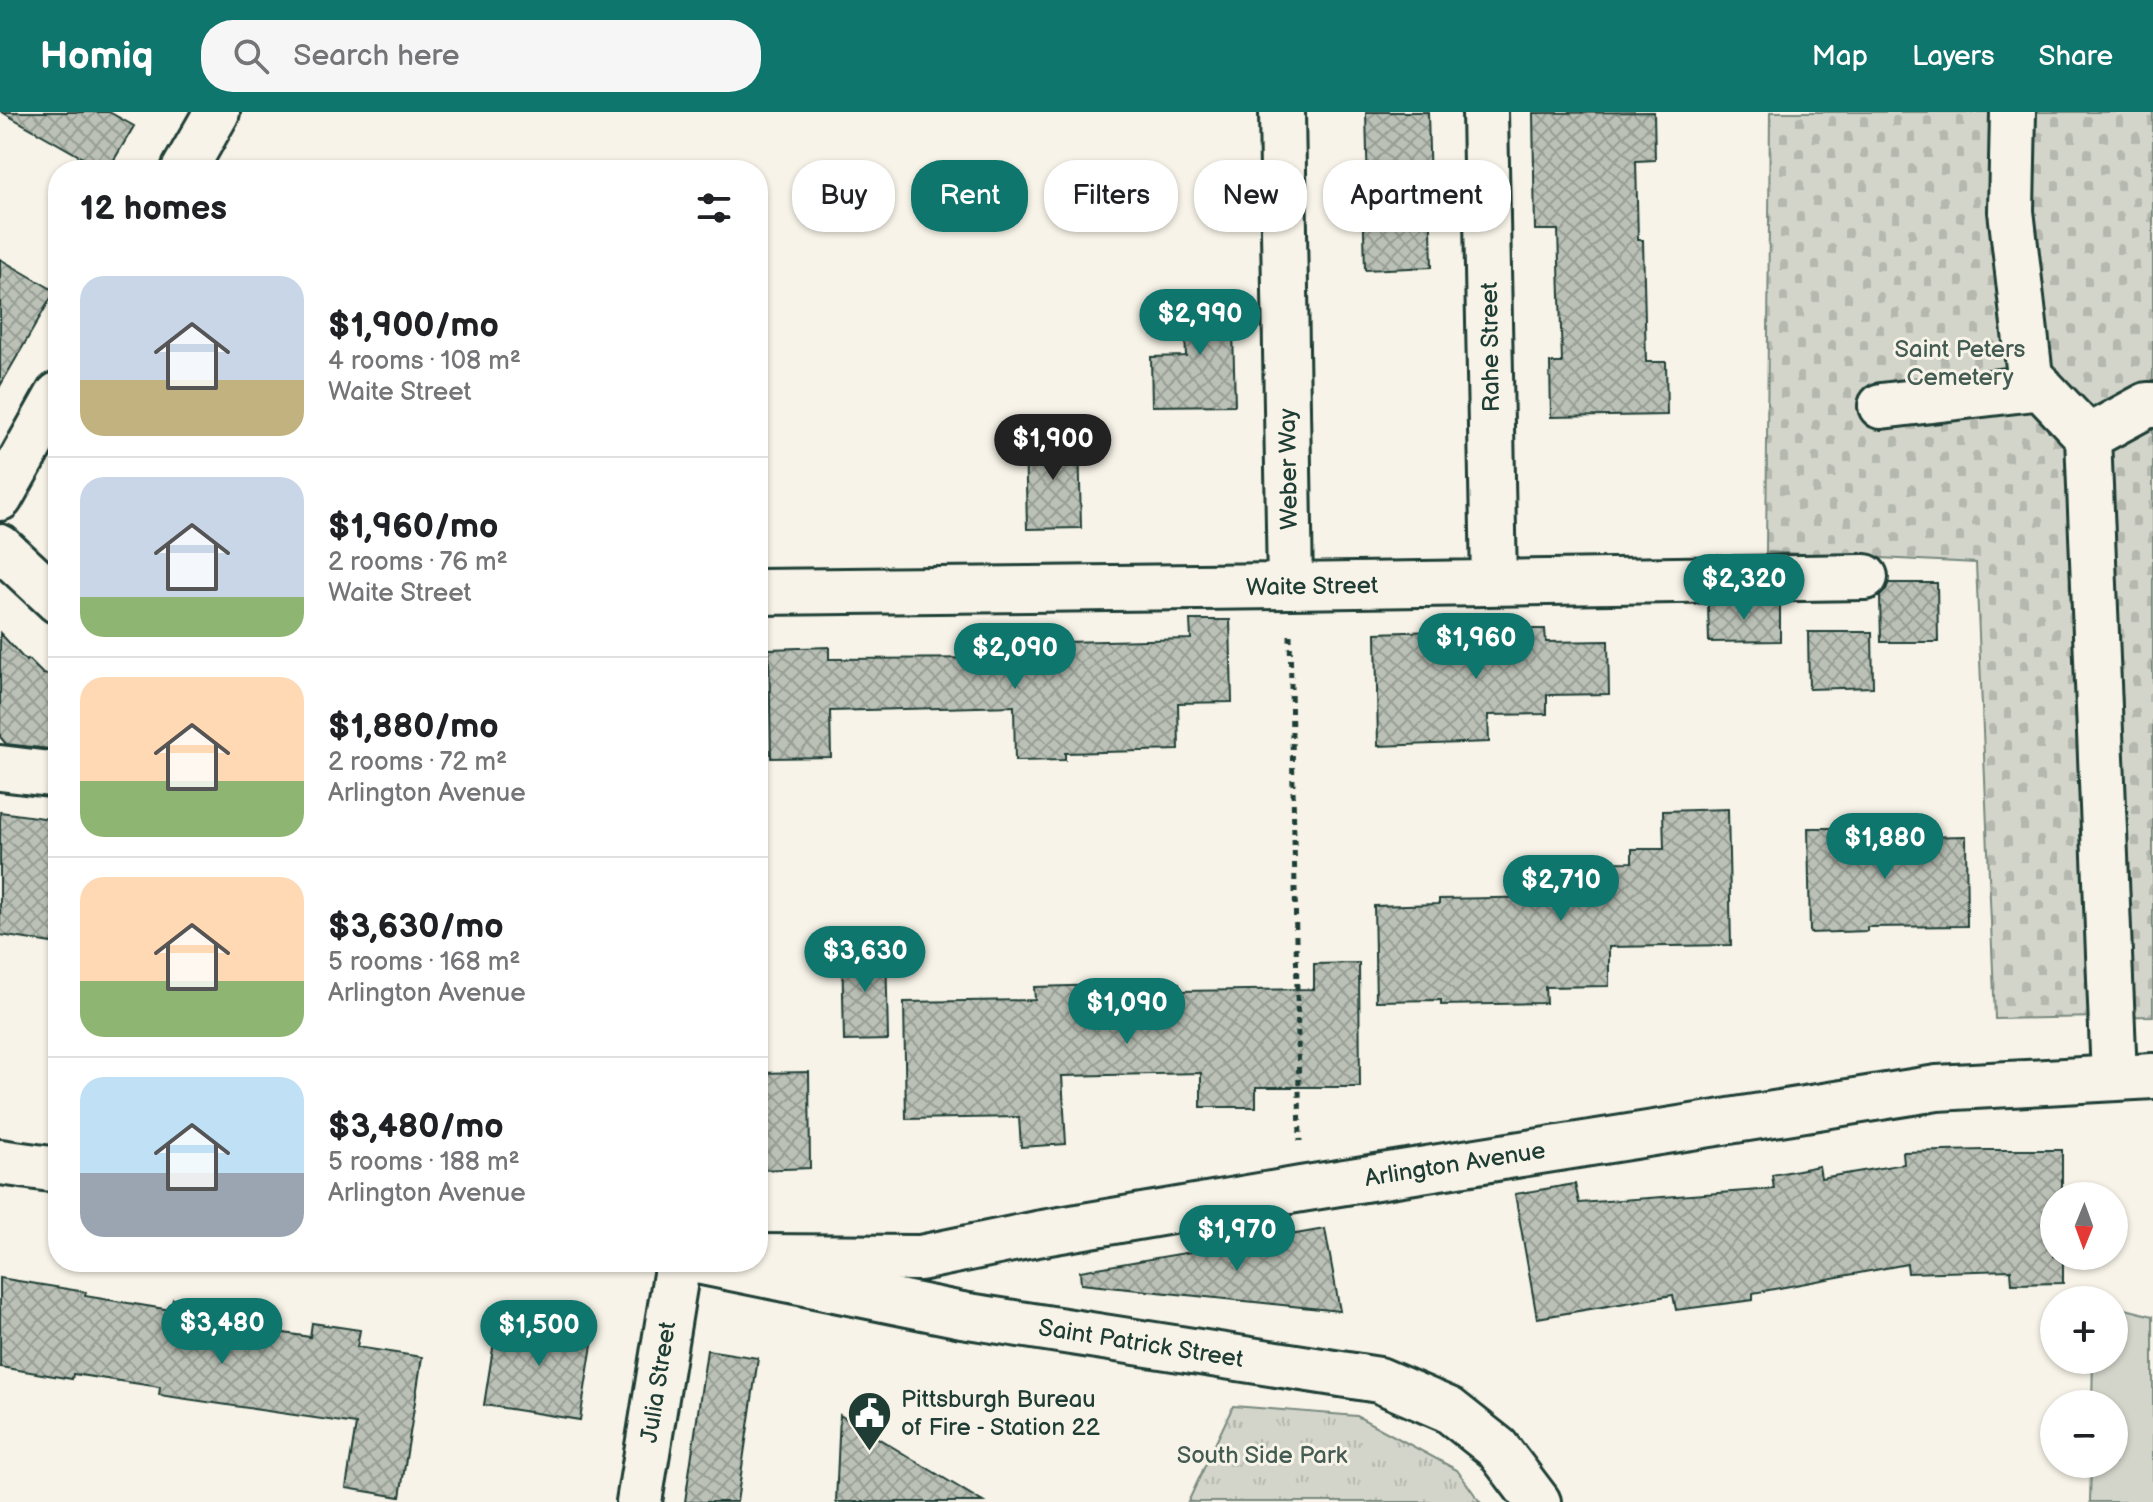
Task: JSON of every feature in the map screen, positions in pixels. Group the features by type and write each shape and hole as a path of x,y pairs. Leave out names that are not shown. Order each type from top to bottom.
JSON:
{"street":[{"path":"190,160 217,112"},
{"name":"Weber Way","path":"1282,112 1290,586"},
{"name":"Rahe Street","path":"1485,112 1494,583"},
{"path":"2013,112 2011,211 2030,376 2088,437 2133,1077"},
{"path":"1881,406 2041,387"},
{"path":"2088,437 2147,405 2153,405"},
{"path":"0,498 48,413"},
{"path":"0,547 48,591"},
{"name":"Waite Street","path":"768,592 1865,577"},
{"path":"0,768 48,774"},
{"name":"Arlington Avenue","path":"768,1257 920,1258 1053,1231 1301,1189 1937,1088 2133,1077"},
{"path":"0,1162 48,1169"},
{"name":"Julia Street","path":"639,1502 676,1272"},
{"name":"Saint Patrick Street","path":"751,1272 962,1315 1379,1380 1449,1410 1497,1448 1538,1502"}],"path":[{"path":"1290,586 1301,1189"}],"green space":[{"name":"Saint Peters Cemetery","path":"1770,112 2153,112 2153,1016 1995,1019 1976,563 1766,552"},
{"path":"2128,1310 2153,1316 2153,1502 2090,1502 2091,1478 2128,1478 2128,1390 2092,1390 2093,1374 2128,1374"},
{"name":"South Side Park","path":"1233,1406 1357,1416 1457,1470 1480,1502 1188,1502"}],"building":[{"path":"2,112 109,112 134,126 114,160 86,160"},
{"path":"1366,112 1428,112 1429,160 1367,160"},
{"path":"1654,112 1655,160 1636,161 1638,240 1643,240 1646,362 1666,362 1667,415 1551,417 1550,363 1562,363 1558,230 1535,230 1533,113"},
{"path":"1364,232 1431,232 1432,267 1365,270"},
{"path":"0,259 48,287 48,303 0,386"},
{"path":"1232,293 1235,405 1152,406 1151,357 1186,356 1183,294"},
{"path":"1079,436 1081,528 1027,529 1025,437"},
{"path":"1888,583 1937,583 1938,642 1881,642 1880,596"},
{"path":"1780,603 1780,641 1709,642 1708,604"},
{"path":"1190,620 1230,620 1232,702 1178,703 1179,750 1065,753 1065,760 1015,761 1014,706 830,711 831,757 771,758 769,649 829,647 829,659 1013,658 1013,640 1191,639"},
{"path":"1545,629 1546,642 1608,641 1609,694 1547,695 1547,714 1488,715 1489,742 1378,746 1376,633"},
{"path":"1808,632 1872,632 1873,687 1809,689"},
{"path":"0,633 26,661 28,659 43,674 48,675 48,749 6,744 0,737"},
{"path":"1728,809 1731,945 1609,947 1609,986 1545,987 1546,1003 1441,1005 1441,1000 1376,1001 1374,906 1439,904 1439,899 1553,897 1553,863 1632,862 1632,849 1664,849 1663,811"},
{"path":"0,812 48,819 48,942 0,935"},
{"path":"1808,828 1866,828 1866,838 1966,836 1967,926 1867,927 1867,931 1810,933"},
{"path":"886,946 888,1040 844,1041 842,947"},
{"path":"1359,963 1360,1087 1256,1087 1256,1107 1201,1107 1201,1073 1062,1076 1066,1144 1021,1147 1019,1117 906,1119 904,1002 1035,1000 1034,987 1179,983 1179,991 1314,989 1314,964"},
{"path":"809,1072 810,1168 768,1170 768,1073"},
{"path":"2062,1150 2062,1182 2040,1182 2040,1270 2063,1270 2063,1283 2012,1284 2011,1270 1908,1273 1907,1264 1753,1293 1753,1300 1676,1310 1673,1295 1537,1318 1515,1194 1575,1184 1579,1203 1774,1189 1772,1175 1819,1166 1821,1178 1904,1164 1903,1152"},
{"path":"1325,1229 1340,1311 1081,1284 1080,1271"},
{"path":"0,1278 171,1310 173,1299 229,1307 226,1324 310,1337 312,1323 360,1330 357,1347 422,1357 400,1497 346,1488 356,1424 159,1395 160,1387 73,1374 72,1379 0,1367"},
{"path":"498,1317 594,1332 580,1420 484,1405"},
{"path":"707,1350 758,1358 737,1502 685,1502"},
{"name":"Pittsburgh Bureau of Fire - Station 22","path":"840,1415 983,1502 836,1502"}],"place":[{"name":"Pittsburgh Bureau of Fire - Station 22","path":"870,1452"}]}
